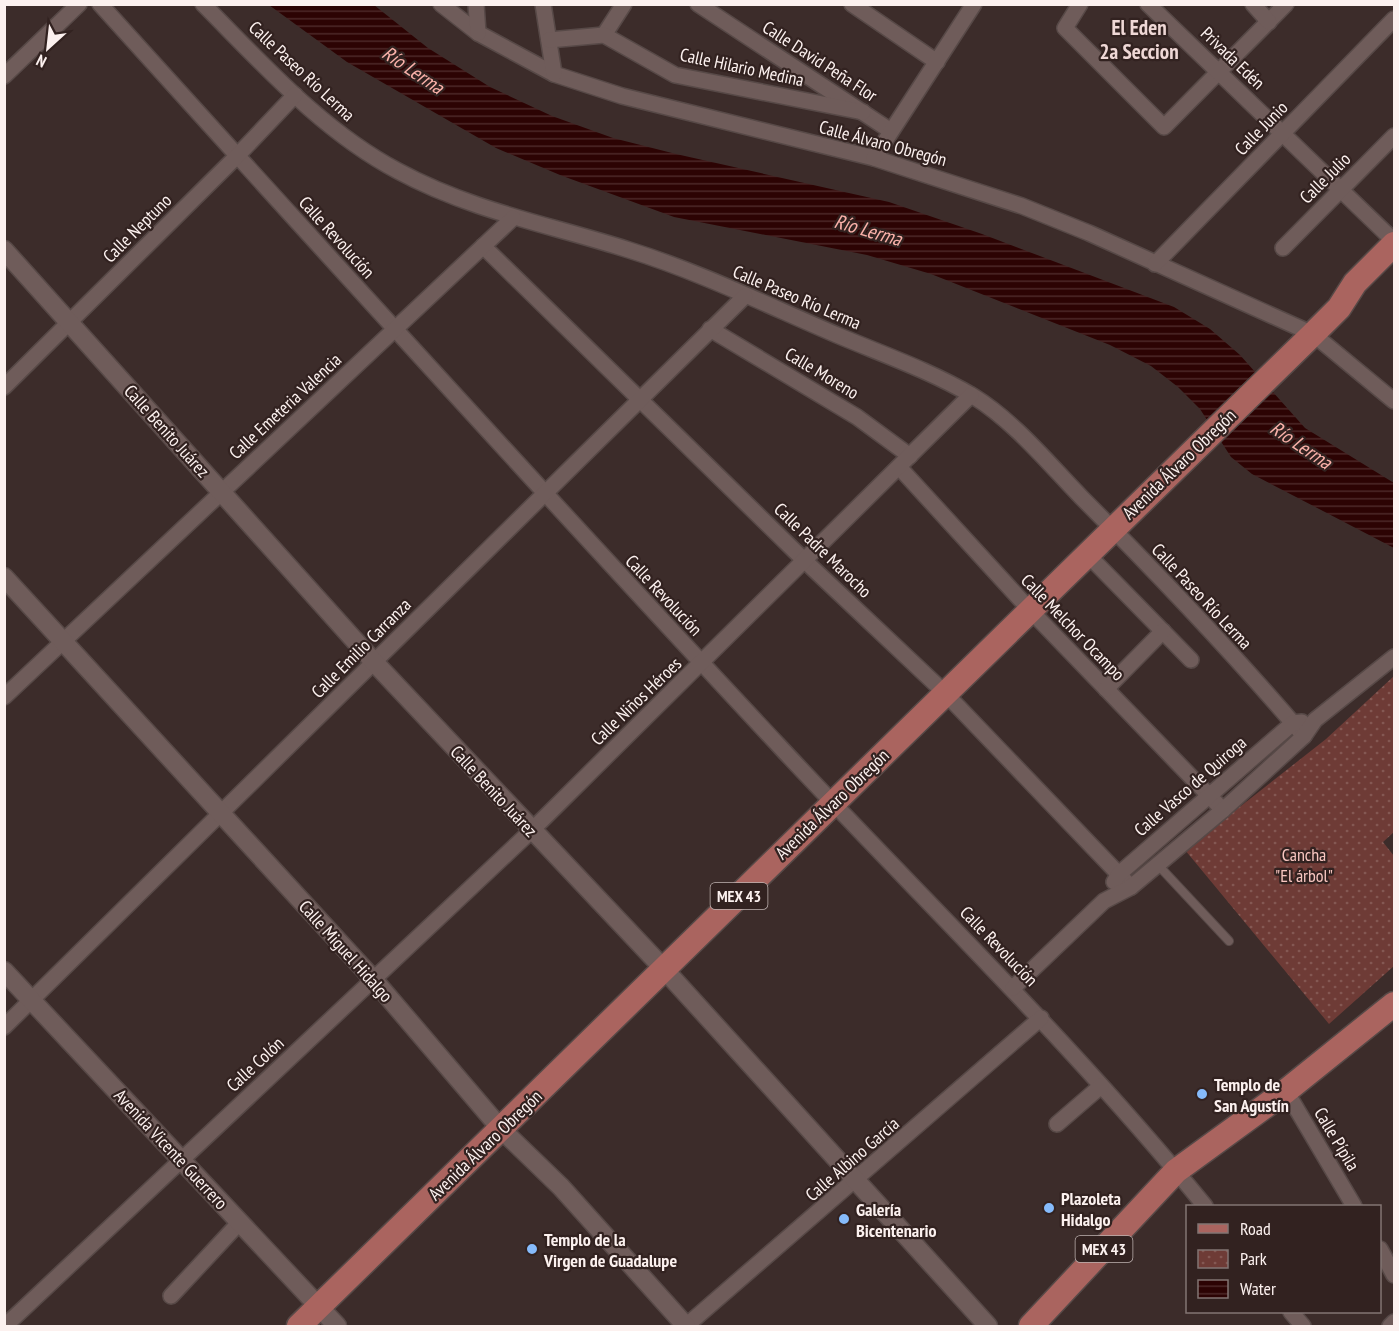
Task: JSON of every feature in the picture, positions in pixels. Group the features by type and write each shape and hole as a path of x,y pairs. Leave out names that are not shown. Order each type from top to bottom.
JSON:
{"main road":[{"name":"Avenida Álvaro Obregón","path":"1339,308 1355,283 1395,243"},
{"name":"Avenida Álvaro Obregón","path":"299,1326 1339,308 1362,292 1395,263"},
{"name":"MEX 43","path":"1031,1326 1176,1171 1286,1091 1395,1004"}],"street":[{"path":"4,75 79,4"},
{"name":"Calle Revolución","path":"100,4 543,494 833,803 1041,1018 1204,1205"},
{"name":"Calle Paseo Río Lerma","path":"202,4 295,95 343,136 396,170 453,198 513,218 631,250 745,296 971,395 1004,419 1113,528 1304,736"},
{"name":"Calle Álvaro Obregón","path":"441,4 478,33 554,74 621,96 874,158 1022,206 1155,264 1308,339 1395,401"},
{"path":"476,4 478,33"},
{"path":"543,4 554,74"},
{"path":"549,40 604,35 624,4"},
{"name":"Calle David Peña Flor","path":"698,4 891,131"},
{"path":"852,4 937,62"},
{"path":"874,158 974,4"},
{"path":"1080,4 1065,28 1164,127 1286,4"},
{"name":"Privada Edén","path":"1148,4 1342,189 1395,243"},
{"path":"1253,4 1269,21"},
{"name":"Calle Junio","path":"1155,264 1395,19"},
{"name":"Calle Hilario Medina","path":"604,35 675,75 863,112"},
{"name":"Calle Neptuno","path":"4,387 237,156 295,95"},
{"name":"Calle Julio","path":"1283,248 1395,136"},
{"name":"Calle Emeteria Valencia","path":"4,697 513,218"},
{"name":"Calle Padre Marocho","path":"483,246 805,561 945,693 1131,887"},
{"name":"Calle Benito Juárez","path":"4,250 374,662 531,831 664,969 988,1326"},
{"name":"Calle Emilio Carranza","path":"4,1027 745,296"},
{"name":"Calle Moreno","path":"710,329 857,417 910,456"},
{"name":"Calle Niños Héroes","path":"531,831 971,395"},
{"name":"Calle Melchor Ocampo","path":"899,467 1030,610 1223,810"},
{"path":"1087,554 1191,660"},
{"name":"Calle Miguel Hidalgo","path":"4,577 374,979 501,1129 561,1187 686,1326"},
{"path":"1106,689 1163,632"},
{"name":"Calle Vasco de Quiroga","path":"1013,988 1104,901 1131,887 1158,865 1223,810 1304,736 1316,720 1395,657"},
{"path":"1293,723 1316,720"},
{"name":"Calle Vasco de Quiroga","path":"1104,901 1119,874 1293,723"},
{"name":"Calle Colón","path":"5,1326 531,831"},
{"name":"Avenida Vicente Guerrero","path":"4,971 337,1326"},
{"name":"Calle Albino García","path":"686,1326 1041,1018"},
{"path":"1057,1124 1101,1086"},
{"name":"Calle Pípila","path":"1286,1091 1353,1205"},
{"path":"171,1296 239,1223"},
{"path":"1381,1251 1395,1275"},
{"path":"1293,1313 1303,1326"},
{"path":"1390,1326 1395,1322"}],"lane":[{"path":"1158,865 1229,941"}],"green space":[{"name":"Cancha \"El árbol\"","path":"1394,676 1394,832 1383,842 1394,856 1394,966 1329,1024 1185,850 1326,739"}],"water":[{"name":"Río Lerma","path":"269,5 374,5 428,48 490,87 552,116 613,138 889,202 982,234 1174,307 1210,329 1240,355 1305,428 1394,483 1394,548 1252,474 1231,457 1200,409 1178,387 1151,366 1110,345 931,274 867,255 674,217 560,175 496,148 347,62"}],"place":[{"name":"Templo de San Agustín","path":"1202,1094"},
{"name":"Plazoleta Hidalgo","path":"1049,1208"},
{"name":"Galería Bicentenario","path":"844,1219"},
{"name":"Templo de la Virgen de Guadalupe","path":"532,1249"}],"district":[{"name":"El Eden 2a Seccion","path":"1139,39"}]}
